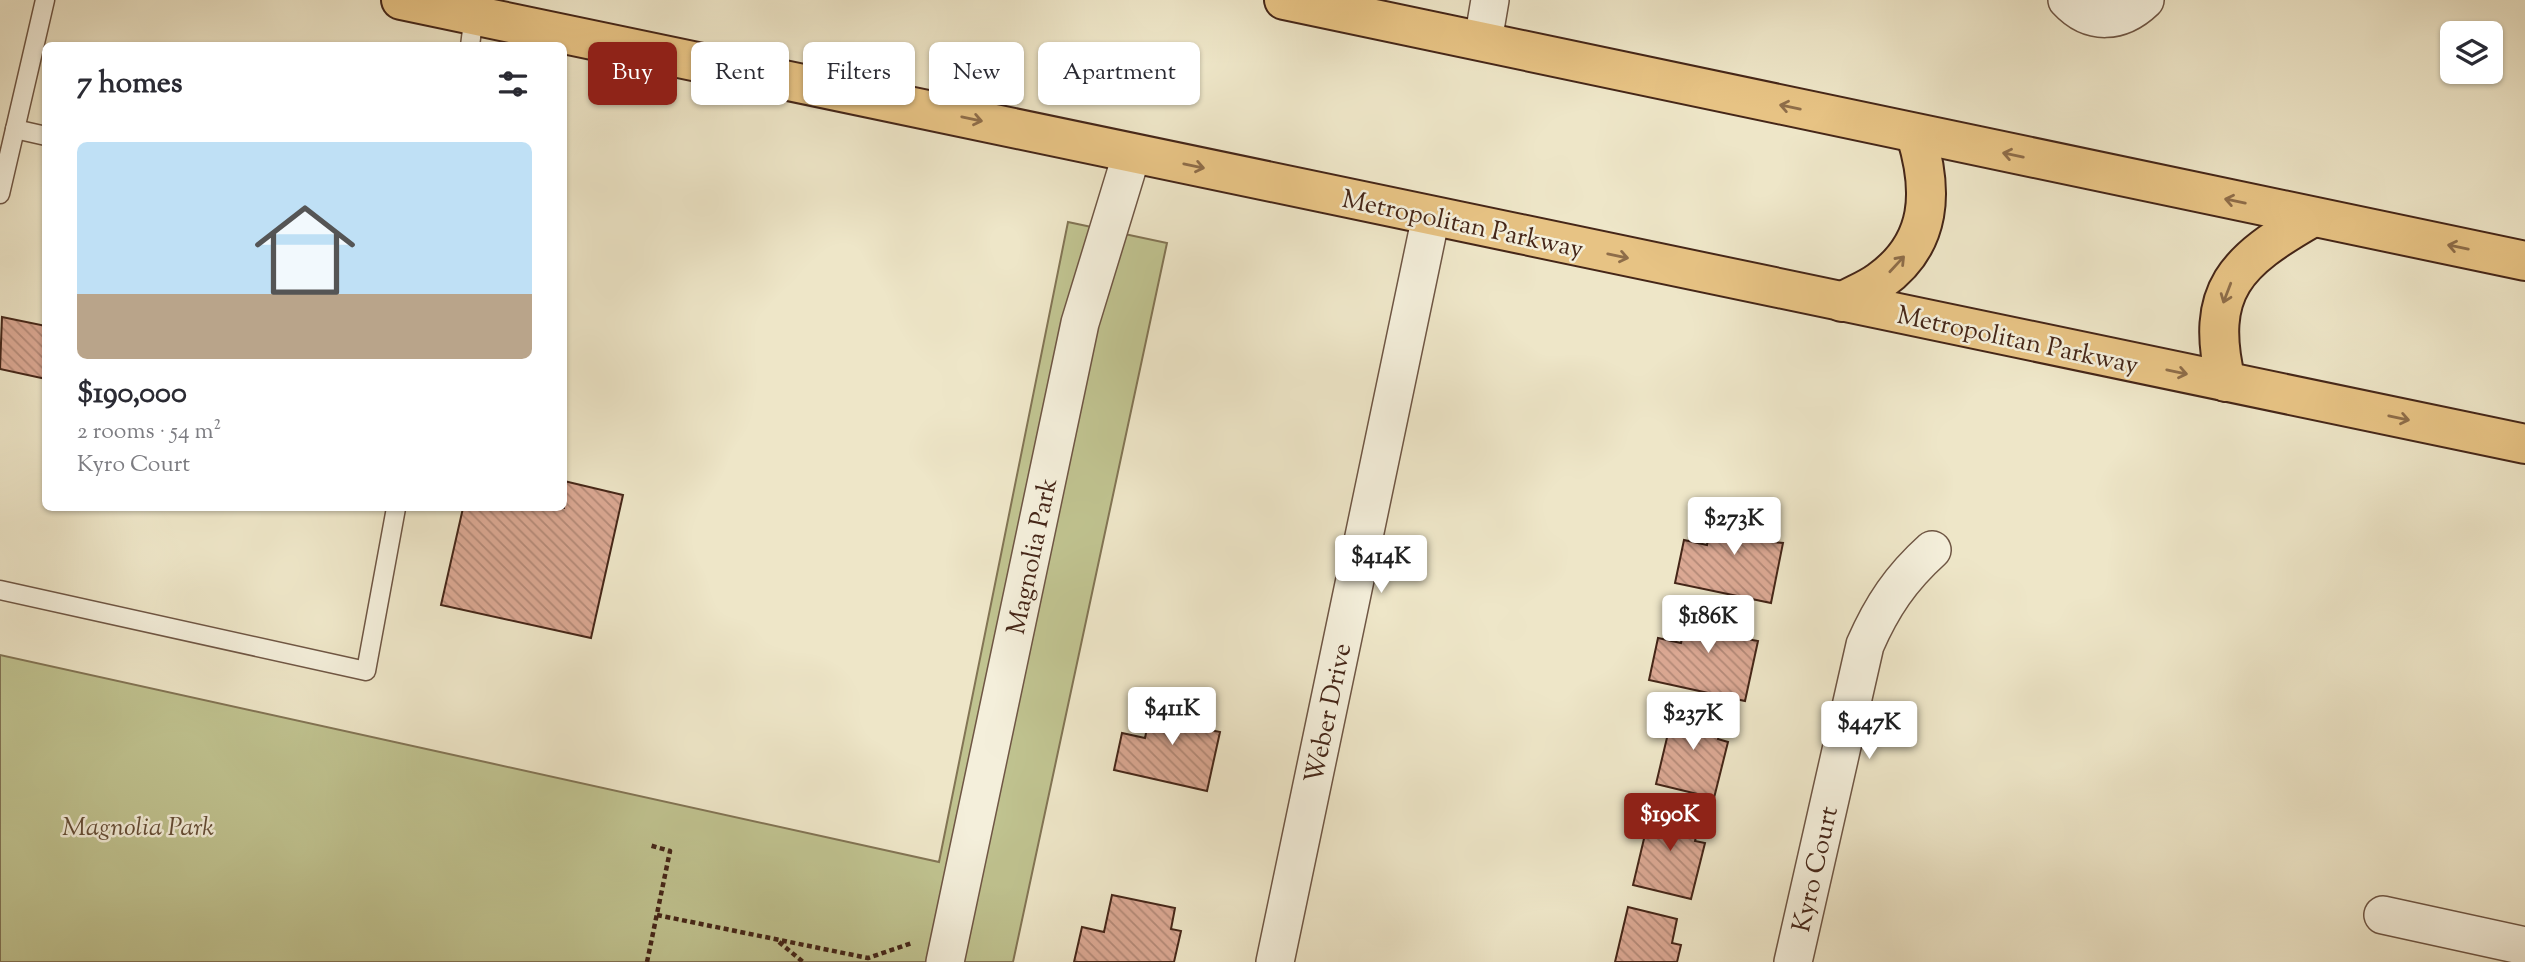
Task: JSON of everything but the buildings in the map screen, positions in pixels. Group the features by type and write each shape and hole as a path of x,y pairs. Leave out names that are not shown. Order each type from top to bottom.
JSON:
{"main road":[{"name":"Metropolitan Parkway","path":"401,0 472,30 536,42"},
{"path":"1284,0 2525,261"},
{"name":"Metropolitan Parkway","path":"567,48 1132,153 2525,444"},
{"path":"1842,302 1881,281 1906,254 1921,227 1928,198 1926,170 1916,135"},
{"path":"2226,382 2218,348 2219,313 2231,282 2246,262 2264,247 2313,217"}],"street":[{"path":"1483,41 1490,0"},
{"path":"2067,0 2076,10 2093,18 2112,19 2130,13 2145,0"},
{"name":"Magnolia Park","path":"945,962 1080,323 1132,153"},
{"name":"Weber Drive","path":"1275,962 1431,216"},
{"name":"Kyro Court","path":"1793,962 1866,645 1881,608 1906,574 1932,550"},
{"path":"2383,915 2525,946"}],"lane":[{"path":"0,194 45,0"},
{"path":"15,129 42,135"},
{"path":"0,590 366,671 395,511"}],"path":[{"path":"647,962 670,850 649,845"},
{"path":"657,915 869,958 915,942"},
{"path":"778,940 803,962"}],"green space":[{"name":"Magnolia Park","path":"1068,222 1167,243 1013,962 0,962 0,655 939,862"}]}
